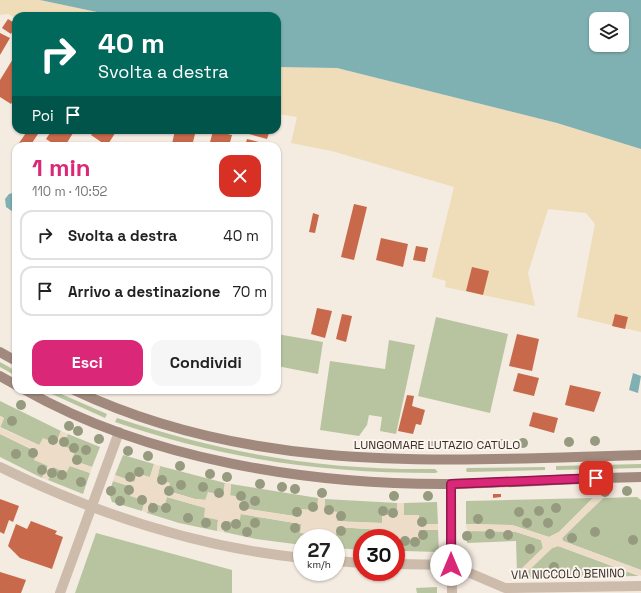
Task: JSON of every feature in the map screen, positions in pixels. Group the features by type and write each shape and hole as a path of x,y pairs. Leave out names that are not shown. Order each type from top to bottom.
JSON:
{"main road":[{"path":"0,352 12,359"},
{"path":"0,376 12,383"},
{"path":"33,394 73,414 119,432 203,457 257,469 356,481 451,484 641,477"},
{"name":"LUNGOMARE LUTAZIO CATULO","path":"84,394 132,413 185,430 244,444 302,454 393,460 641,455"}],"street":[{"path":"60,593 119,432"},
{"path":"0,467 42,487 91,507 195,539 256,552 293,557"},
{"path":"451,484 452,593"},
{"path":"405,564 451,565"},
{"name":"VIA NICCOLÒ BENINO","path":"451,565 505,588 584,590 641,586"}],"green space":[{"path":"436,317 508,334 490,413 418,396"},
{"path":"281,335 323,342 318,374 281,367"},
{"path":"389,340 415,345 396,434 380,431 382,417 369,415 367,425 359,436 320,430 330,361 385,369"},
{"path":"0,362 12,369 12,374 0,367"},
{"path":"52,394 61,394 107,414 105,418"},
{"path":"0,401 61,431 56,443 39,445 0,427 4,418 0,416"},
{"path":"117,418 157,431 196,441 274,457 352,467 435,469 438,472 352,470 312,467 273,461 195,446 155,435 115,422"},
{"path":"0,434 37,452 48,466 42,478 0,457"},
{"path":"68,434 100,447 92,467 72,460 62,445"},
{"path":"123,455 154,464 150,477 134,482 115,475"},
{"path":"641,464 641,468 556,470 556,466"},
{"path":"70,466 90,473 83,494 48,480 53,467"},
{"path":"160,466 225,483 223,495 206,500 195,499 168,491 157,479"},
{"path":"545,467 545,470 467,472 466,470 467,468"},
{"path":"113,481 132,487 145,501 142,511 112,502 109,493"},
{"path":"231,484 318,498 318,510 301,517 241,508 243,498 230,496"},
{"path":"167,497 206,508 218,520 217,531 179,523 147,513 150,502 164,506"},
{"path":"637,497 641,500 641,570 563,541 562,538 603,498"},
{"path":"593,498 559,532 549,537 512,525 466,524 466,501"},
{"path":"325,499 397,503 398,515 382,523 337,521 324,511"},
{"path":"437,502 438,524 419,524 404,515 404,503"},
{"path":"241,514 301,524 307,529 293,529 293,544 256,539 224,532 226,521"},
{"path":"337,527 368,529 353,529 353,549 345,549 345,529 333,529"},
{"path":"419,530 438,530 439,552 405,551 405,540 419,541"},
{"path":"467,531 513,531 541,540 543,548 517,573 516,541 467,543"},
{"path":"96,533 232,570 232,593 75,593"},
{"path":"558,546 639,576 521,578 552,548"},
{"path":"437,587 437,593 417,593 416,588"}],"sand":[{"path":"0,0 40,0 97,12 12,12 12,16 8,14 0,15"},
{"path":"281,67 337,68 557,123 641,149 641,332 577,317 595,224 586,213 548,209 528,273 535,306 445,287 446,281 432,277 454,187 332,151 291,143 297,117 281,115"}],"shaded area":[{"path":"0,416 4,418 0,428"},
{"path":"0,428 39,445 43,438 56,443 61,431 68,434 62,445 75,451 72,460 92,467 90,473 70,466 66,473 53,467 48,480 42,478 48,466 34,460 37,451 0,434"},
{"path":"154,464 160,466 157,479 170,483 168,491 195,499 205,500 208,492 223,495 225,483 228,483 231,484 230,495 243,498 242,508 300,517 301,509 317,510 318,498 325,499 324,510 338,512 337,521 382,523 382,515 397,515 397,503 404,503 404,515 419,515 419,524 438,524 438,530 419,530 419,541 405,540 405,529 337,527 337,529 300,529 301,524 241,514 239,523 226,521 224,532 217,531 218,520 204,517 205,508 167,497 164,507 150,502 147,513 142,511 145,501 130,496 132,487 113,481 115,475 134,482 137,473 150,477"},
{"path":"593,498 603,498 562,538 563,541 641,570 641,576 558,546 552,548 521,578 517,573 543,548 541,540 516,532 467,531 466,524 512,525 549,537 559,532"}],"water":[{"path":"40,0 641,0 641,149 557,123 337,68 281,67 281,12 97,12"},
{"path":"12,193 12,211 6,207 5,199 9,194"},
{"path":"633,373 641,376 638,393 629,390"}],"building":[{"path":"8,19 12,22 11,34 2,28"},
{"path":"0,33 10,38 0,55"},
{"path":"12,60 11,104 0,97 0,80"},
{"path":"25,134 38,134 33,142 20,142"},
{"path":"49,134 72,134 67,142 51,142 46,139"},
{"path":"114,134 110,142 101,142 91,135"},
{"path":"174,134 195,134 193,142 172,142"},
{"path":"212,134 232,135 230,142 210,142"},
{"path":"249,134 269,134 267,139"},
{"path":"247,139 258,142 246,142"},
{"path":"354,204 367,207 354,260 341,257"},
{"path":"313,213 319,215 315,233 309,232"},
{"path":"381,238 408,244 403,267 376,260"},
{"path":"416,246 428,248 425,262 413,260"},
{"path":"472,267 489,271 483,295 466,291"},
{"path":"317,308 332,311 325,338 311,334"},
{"path":"342,314 352,316 346,342 336,339"},
{"path":"615,314 628,317 625,329 612,326"},
{"path":"517,334 539,339 532,371 509,366"},
{"path":"518,373 539,378 534,396 513,391"},
{"path":"570,385 601,392 594,412 565,405"},
{"path":"407,395 414,396 412,406 425,410 421,425 416,424 413,434 398,431"},
{"path":"533,412 558,418 554,433 529,426"},
{"path":"400,444 409,444 409,447 400,447"},
{"path":"493,494 501,494 501,497 493,498"},
{"path":"0,499 19,506 13,522 9,520 4,534 0,532"},
{"path":"31,521 57,531 55,534 63,537 52,569 20,558 8,546 16,524 27,529"},
{"path":"0,572 26,580 21,593 0,593"}],"route":[{"path":"451,565 451,484 596,478"}]}
